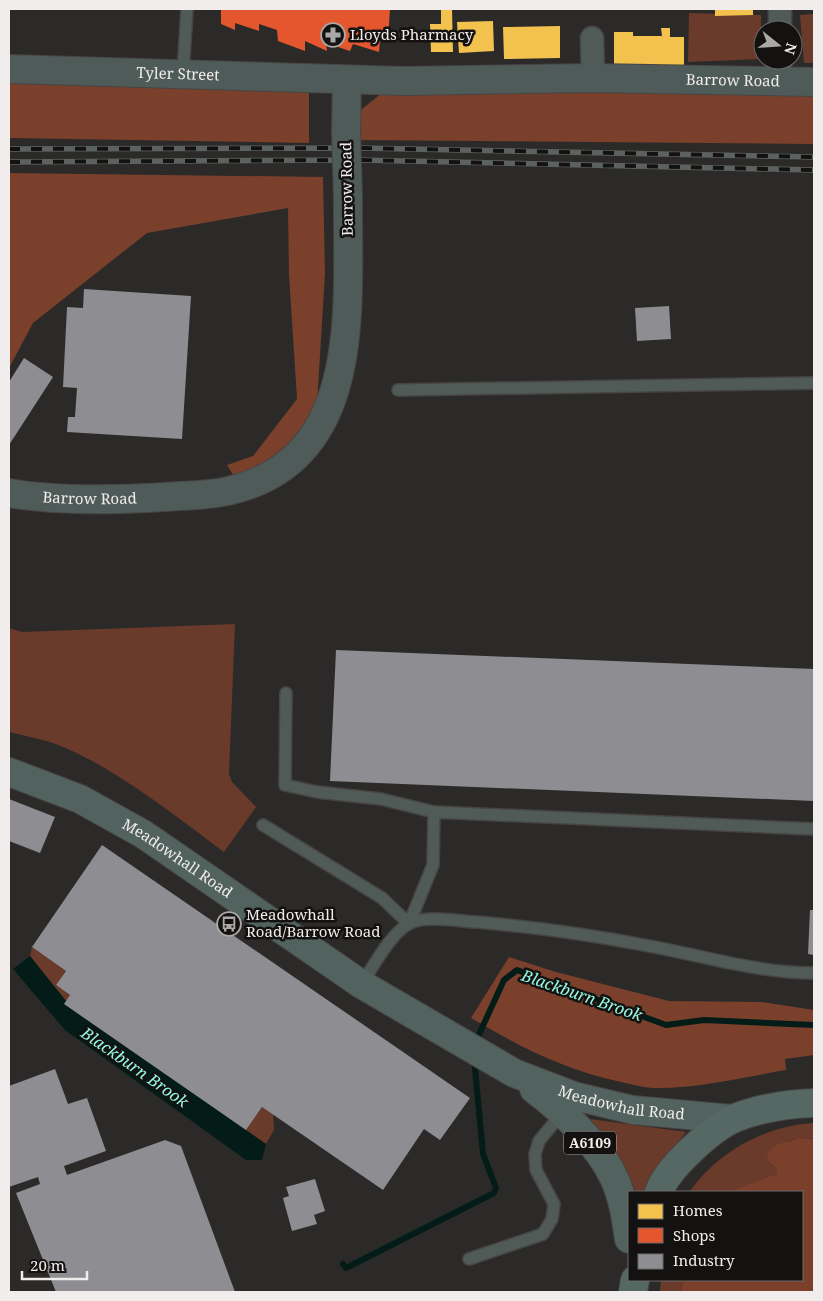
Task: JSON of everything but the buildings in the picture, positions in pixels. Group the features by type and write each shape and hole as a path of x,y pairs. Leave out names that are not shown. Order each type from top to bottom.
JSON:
{"highway":[{"path":"660,1191 683,1156 732,1119 760,1110 810,1102"}],"main road":[{"name":"Tyler Street","path":"9,68 347,80"},
{"name":"Barrow Road","path":"9,493 25,496 124,498 208,494 245,486 266,476 297,454 310,441 327,413 341,365 347,317 347,80 421,82 593,78 780,70 814,82"},
{"name":"Meadowhall Road","path":"9,772 80,799 143,834 361,984 505,1068 574,1096 632,1110 732,1119"},
{"name":"Meadowhall Road","path":"505,1068 563,1111 588,1140 614,1178 624,1206 628,1232"}],"street":[{"path":"592,38 593,78"}],"lane":[{"path":"183,73 187,9"},
{"path":"398,390 814,383"},
{"path":"286,692 285,785 317,792 381,799 434,812 814,829"},
{"path":"361,984 393,940 409,924 433,865 434,812"},
{"path":"264,825 382,898 409,924"},
{"path":"409,924 435,919 540,928 650,946 723,962 796,973 814,973"},
{"path":"469,1259 543,1234 552,1218 554,1204 536,1170 535,1154 539,1141 563,1111"}],"shaded area":[{"path":"689,13 761,15 761,20 753,20 753,59 688,62"},
{"path":"814,14 814,63 804,63 803,20 800,20 800,15"},
{"path":"9,79 309,89 309,143 9,138"},
{"path":"411,89 814,95 814,144 352,140 357,113 382,93"},
{"path":"9,173 323,177 325,273 317,404 292,447 235,478 227,465 253,456 297,399 289,274 288,208 147,233 33,323 9,368"},
{"path":"235,624 229,774 232,782 256,807 224,852 140,791 94,762 50,742 9,732 9,628 22,632"},
{"path":"32,947 66,971 56,985 70,995 66,1001 30,956"},
{"path":"509,957 556,972 669,1001 762,1002 814,1010 814,1055 785,1059 786,1070 693,1086 657,1088 641,1086 580,1071 526,1048 471,1018"},
{"path":"262,1107 273,1114 274,1130 266,1144 246,1130"},
{"path":"590,1119 686,1132 660,1165 647,1191 635,1191"},
{"path":"814,1123 814,1139 793,1140 777,1148 767,1160 777,1169 777,1174 773,1177 731,1191 690,1191 728,1153 760,1136 777,1129"},
{"path":"800,1138 814,1139 814,1292 680,1292 684,1281 803,1281 803,1191 731,1191 777,1174 777,1169 767,1160 768,1152 778,1144"},
{"path":"661,1281 684,1281 680,1292 660,1292"}],"water":[{"path":"30,956 66,1001 64,1004 266,1144 262,1160 246,1160 65,1030 13,969"}],"waterway":[{"name":"Blackburn Brook","path":"475,1043 504,980 517,970 666,1025 704,1020 814,1025"},
{"name":"Blackburn Brook","path":"343,1264 346,1268 494,1193 496,1188 483,1154 474,1058"}],"railway":[{"path":"9,149 358,148 814,157"},
{"path":"9,162 357,160 814,170"}],"place":[{"name":"Lloyds Pharmacy","path":"333,35"},
{"name":"Meadowhall Road/Barrow Road","path":"229,924"}]}
